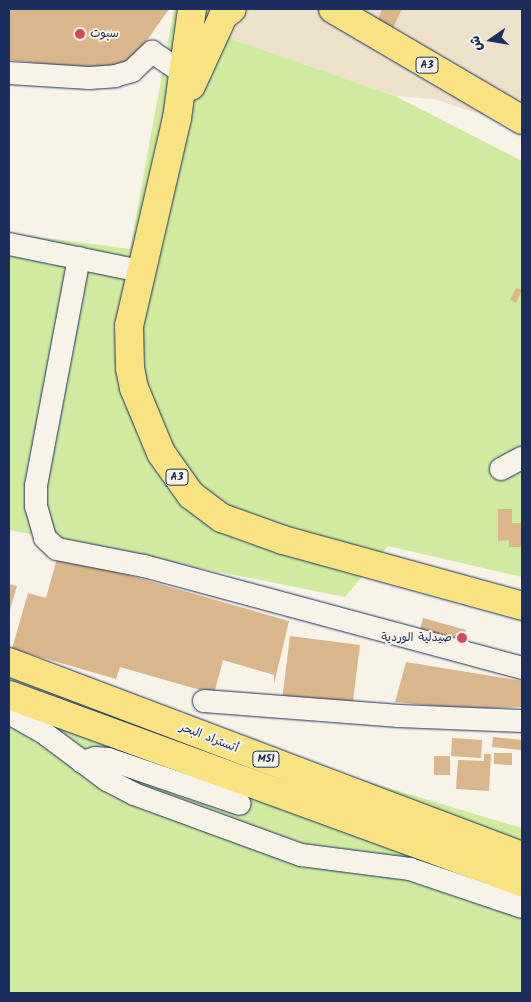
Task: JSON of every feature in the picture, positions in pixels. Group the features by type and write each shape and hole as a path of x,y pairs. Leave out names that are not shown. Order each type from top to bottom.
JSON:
{"highway":[{"name":"A3","path":"192,9 177,118 140,271 129,326 130,368 134,388 161,453 202,507 228,521 283,540 522,606"},
{"path":"177,118 223,16 232,9"},
{"path":"311,9 357,24"},
{"name":"A3","path":"333,9 522,120"},
{"name":"أتستراد البحر","path":"9,662 522,856"},
{"name":"M51","path":"9,695 522,882"}],"street":[{"path":"9,73 89,78 116,76 132,71 152,52 167,59 184,73"},
{"path":"9,244 140,271"},
{"path":"79,258 36,486 36,506 45,538 57,549 144,566 522,668"},
{"path":"501,470 522,458"},
{"path":"204,701 400,716 522,721"},
{"path":"9,713 44,733 82,762 134,794 289,850 314,857 410,869 522,907"},
{"path":"82,762 95,758 108,759 240,804"}],"shaded area":[{"path":"206,9 522,9 522,128 434,99 395,96 232,39"}],"green space":[{"path":"174,9 206,9 232,39 395,96 522,161 522,577 388,546 345,597 9,530 9,233 130,249"},
{"path":"9,674 522,828 522,993 9,993"}],"building":[{"name":"سبوت","path":"9,9 169,9 125,72 9,60"},
{"path":"382,9 402,9 393,28 378,20"},
{"path":"516,288 522,290 516,303 510,300"},
{"path":"498,509 512,509 512,523 521,523 522,547 509,547 509,540 498,541"},
{"path":"58,555 289,621 274,684 274,675 223,660 214,694 120,667 116,679 12,649 28,593 46,598"},
{"path":"9,584 17,586 9,613"},
{"path":"423,618 466,630 461,649 418,637"},
{"path":"290,636 360,645 352,709 282,700"},
{"path":"406,662 522,681 522,707 465,709 395,702"},
{"path":"493,737 522,740 521,750 492,747"},
{"path":"452,738 482,740 481,758 451,756"},
{"path":"494,753 512,753 512,765 494,764"},
{"path":"484,754 491,754 489,791 456,789 458,760 484,761"},
{"path":"434,756 450,756 450,775 434,775"}],"place":[{"name":"سبوت","path":"80,34"},
{"name":"صيدلية الوردية","path":"462,638"}]}
